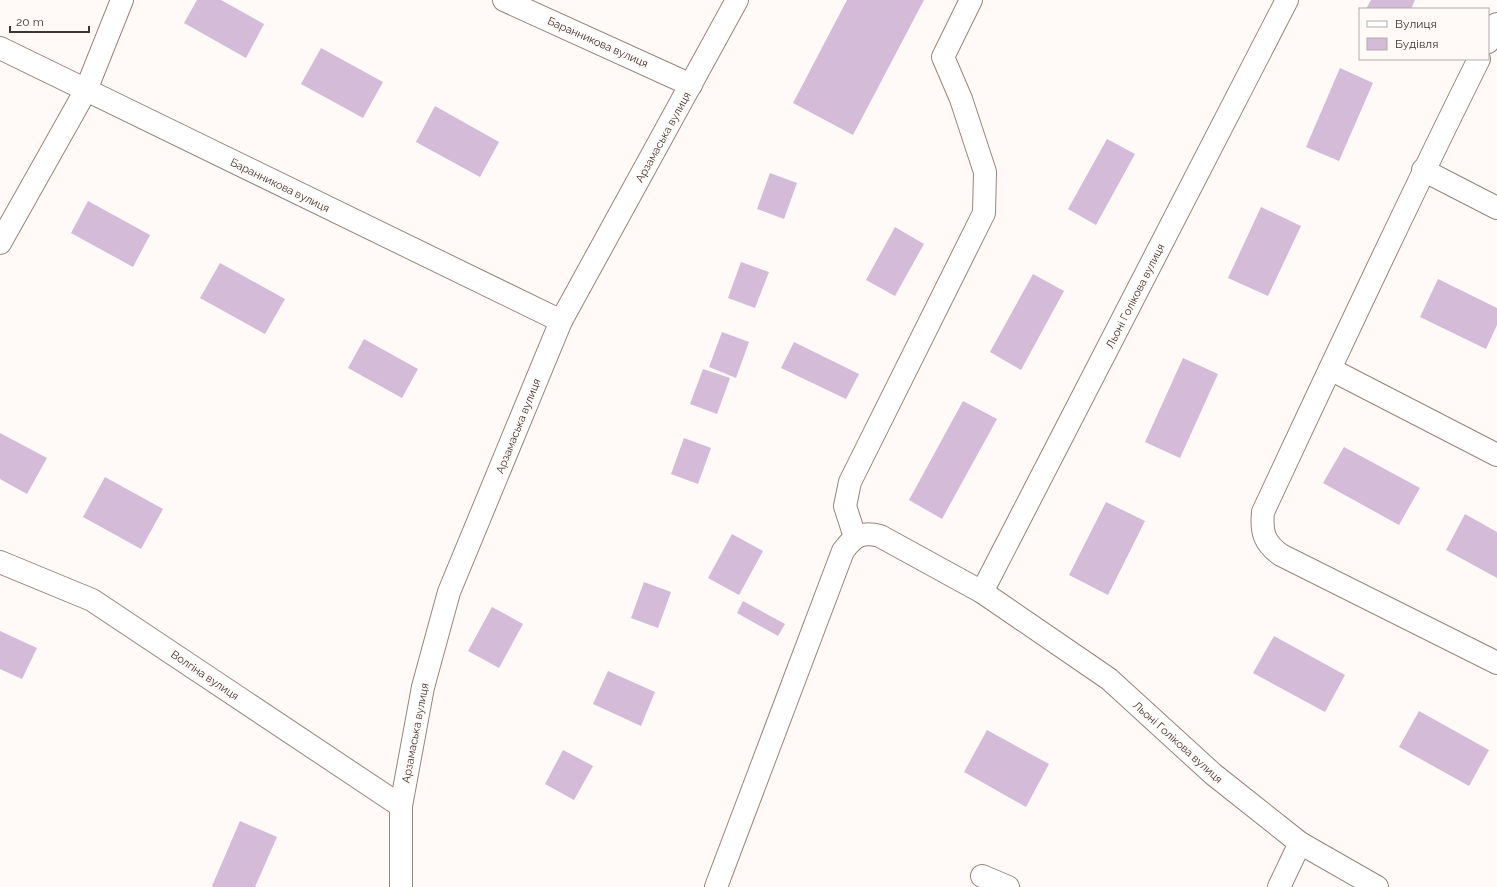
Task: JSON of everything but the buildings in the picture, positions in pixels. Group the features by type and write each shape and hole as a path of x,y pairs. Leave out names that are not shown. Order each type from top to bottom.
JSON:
{"street":[{"path":"0,243 86,90 122,0"},
{"name":"Баранникова вулиця","path":"504,0 691,85"},
{"name":"Арзамаська вулиця","path":"408,885 401,806 423,687 449,592 561,321 737,0"},
{"path":"716,887 843,551 855,538 845,506 850,482 984,213 985,172 961,99 942,57 971,0"},
{"name":"Льоні Голікова вулиця","path":"982,592 1287,0"},
{"path":"1489,40 1497,24"},
{"name":"Баранникова вулиця","path":"0,48 561,321"},
{"path":"1479,60 1424,170 1263,512 1262,527 1265,539 1272,549 1281,555 1497,663"},
{"path":"1424,170 1497,208"},
{"path":"1330,369 1497,455"},
{"name":"Льоні Голікова вулиця","path":"855,538 863,534 880,536 982,592 1109,679 1213,774 1300,843 1377,887"},
{"name":"Волгіна вулиця","path":"0,562 92,600 401,806"},
{"path":"1279,887 1300,843"},
{"path":"982,876 1008,887"}]}
